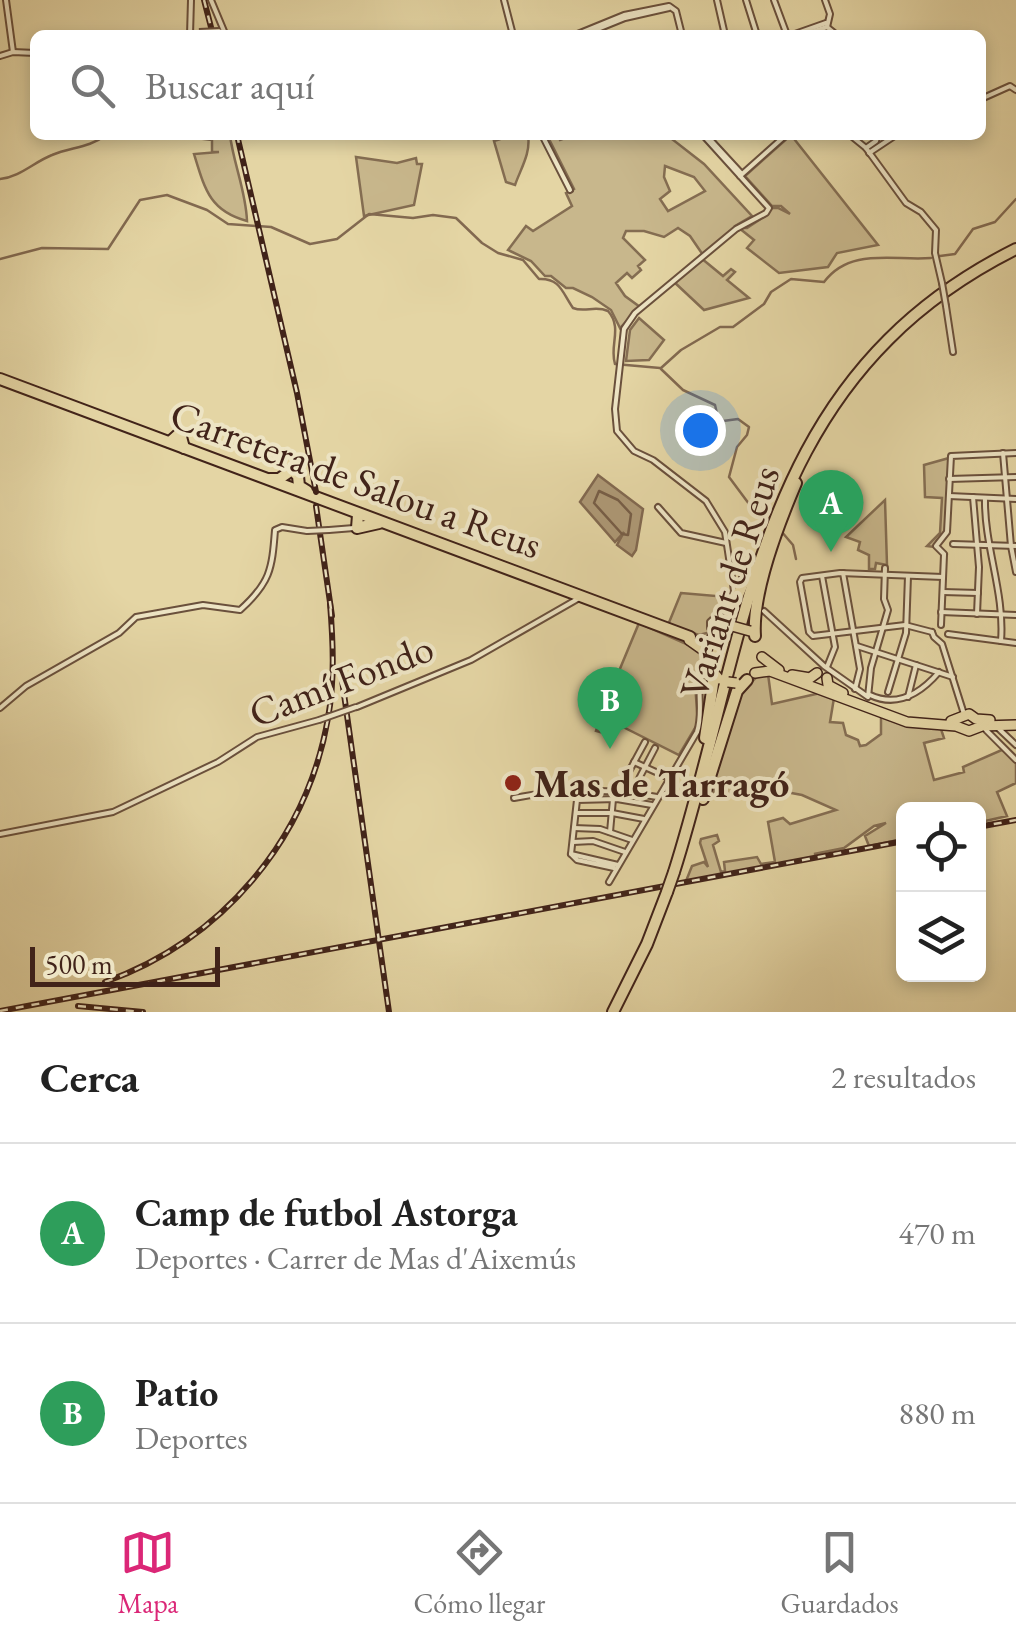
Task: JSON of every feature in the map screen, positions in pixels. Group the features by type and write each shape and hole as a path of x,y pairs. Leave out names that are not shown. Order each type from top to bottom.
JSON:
{"highway":[{"name":"Variant de Reus","path":"616,1012 677,873 764,559 792,486 816,439 856,380 895,338 943,298 1016,251"},
{"name":"Variant de Reus","path":"696,808 741,618 764,544 796,467 837,398 892,335 941,294 1016,251"},
{"path":"2,381 356,518 690,638"},
{"name":"Carretera de Salou a Reus","path":"2,381 268,479 356,518 690,638"},
{"path":"753,634 768,560 816,439"},
{"path":"721,631 796,467"},
{"path":"696,808 714,684 709,668"},
{"path":"696,808 738,690 746,678"}],"main road":[{"path":"709,668 721,631"},
{"path":"843,694 828,685 826,670 810,678 777,671 764,670 746,678 709,668 690,638 721,631 753,634 762,656 777,671 907,722 933,726 1016,724"},
{"path":"746,678 762,656"},
{"path":"792,675 909,718 975,724"}],"street":[{"path":"6,0 12,52"},
{"path":"192,0 194,30"},
{"path":"212,0 221,30"},
{"path":"504,0 512,30"},
{"path":"718,0 725,30"},
{"path":"746,0 755,30"},
{"path":"775,0 788,30"},
{"path":"814,30 826,25 830,14 825,0"},
{"path":"587,30 624,15 669,6 676,11 680,30"},
{"path":"595,30 624,18 670,8 679,30"},
{"path":"808,30 826,25"},
{"path":"826,25 832,30"},
{"path":"0,56 30,53"},
{"path":"986,97 1010,86 1016,90"},
{"path":"545,140 570,190"},
{"path":"708,140 768,208 766,213 736,229 635,313 624,329 615,409 617,431 634,451 653,460 706,501 725,532 734,591 727,606 710,622 710,628 721,631"},
{"path":"740,175 774,140"},
{"path":"856,140 906,204 921,212 936,230 934,252 952,352"},
{"path":"867,150 877,140"},
{"path":"867,150 886,140"},
{"path":"941,625 951,456 1016,452"},
{"path":"1004,453 1016,572"},
{"path":"949,479 1016,477"},
{"path":"949,496 1016,499"},
{"path":"973,497 977,614"},
{"path":"985,498 988,546 1002,614 1001,641"},
{"path":"658,507 681,532 726,543"},
{"path":"0,708 26,686 119,632 136,616 203,605 240,610 263,590 272,565 276,530 329,530 356,518"},
{"path":"944,554 936,546 949,540 964,546 1013,546"},
{"path":"869,696 871,668 888,610 884,599 885,568"},
{"path":"941,625 932,632 905,625 811,634 801,579 843,573 943,578"},
{"path":"843,573 860,678 855,689"},
{"path":"822,576 835,652 826,670"},
{"path":"888,692 906,634 908,576"},
{"path":"942,592 978,593"},
{"name":"Camí Fondo","path":"0,834 113,812 218,762 257,737 356,707 470,660 581,598"},
{"path":"764,611 826,670 855,689 887,702 908,697 951,670"},
{"path":"941,612 1016,615"},
{"path":"941,625 946,628 944,638 953,677 975,724 1015,758"},
{"path":"906,634 914,630"},
{"path":"932,632 934,638 1016,643"},
{"path":"944,638 975,724 995,740"},
{"path":"856,646 953,677"},
{"path":"908,697 916,665"},
{"path":"609,882 700,724 698,684 709,668"},
{"path":"975,724 1016,724"},
{"path":"975,724 1016,745"},
{"path":"619,790 644,742"},
{"path":"632,792 656,748"},
{"path":"634,762 668,778"},
{"path":"514,798 559,790 619,790 657,797"},
{"path":"617,866 573,855 577,800 613,799 652,805"},
{"path":"610,832 613,799"},
{"path":"576,813 612,813 644,819"},
{"path":"620,835 623,826"},
{"path":"574,828 600,829 632,840"},
{"path":"572,842 593,841 625,852"}],"shaded area":[{"path":"212,140 231,140 247,221 225,211 211,197 194,154 219,152 212,152"},
{"path":"529,140 515,185 506,182 494,141"},
{"path":"550,140 673,140 704,164 752,216 703,255 690,236 678,228 664,237 626,231 623,238 645,260 632,278 627,273 616,283 640,307 620,328 611,310 545,276 531,261 508,250 526,226 533,231 572,206 566,193 574,189","holes":["665,166 694,177 705,191 668,211 660,199 670,191 664,177"]},
{"path":"785,140 795,140 878,245 837,253 828,267 779,273 747,248 754,240 739,228 747,228 768,214 769,208 790,214 781,206 772,206 745,176"},
{"path":"356,157 397,163 416,158 417,164 422,164 414,205 364,216"},
{"path":"701,258 723,276 731,269 735,272 727,280 749,298 704,310 673,281"},
{"path":"639,318 664,340 649,360 626,361 630,330"},
{"path":"949,458 945,534 934,547 927,546 940,533 942,498 925,497 924,465"},
{"path":"885,500 887,565 876,563 875,569 869,569 869,555 858,550 860,542 846,537"},
{"path":"681,593 728,597 709,623 711,632 699,635 668,625"},
{"path":"639,623 700,650 703,664 695,684 698,723 679,755 619,725 611,735 596,731 598,725 591,721 602,712"},
{"path":"761,674 768,674 772,704 816,694 816,690 834,698 830,722 843,723 846,735 858,740 860,746 881,734 881,717 909,726 941,729 944,738 924,743 934,780 964,772 963,767 1004,749 1016,760 1016,783 997,792 1007,816 986,821 986,802 896,802 896,840 869,846 865,836 886,823 874,826 844,848 814,854 825,855 686,881 692,866 704,862 708,867 701,839 717,835 719,841 713,845 721,872 725,871 724,862 757,857 761,864 775,862 768,822 783,818 790,824 836,810 802,795 770,789 713,797 726,729 749,684"}],"water":[{"path":"598,475 643,509 632,556 617,545 624,532 615,542 580,502"}],"waterway":[{"path":"0,179 97,140"},
{"path":"0,259 42,248 108,249 140,200 167,195 207,210 228,224 271,227 310,244 337,239 369,214 456,218 482,243 498,253 523,260 539,279 556,284 573,308 608,311 615,324 615,364 660,368"},
{"path":"940,256 955,254 973,229 995,222 1016,199"},
{"path":"661,368 681,350 720,327 733,327 791,279 824,282 846,264 859,260 931,258"},
{"path":"661,369 683,390 715,405 718,418 738,419 749,427 737,447 729,477 761,520"},
{"path":"781,531 793,545 796,559"}],"railway":[{"path":"204,0 212,30"},
{"path":"238,140 316,492"},
{"path":"316,506 332,616"},
{"path":"105,982 147,964 186,940 221,912 279,844 301,805 328,718 333,646 330,603"},
{"path":"342,680 389,1012"},
{"path":"986,826 1016,820"},
{"path":"0,1011 896,843"},
{"path":"78,1006 143,1012"}],"place":[{"name":"Camp de futbol Astorga","path":"831,552"},
{"name":"Patio","path":"610,749"},
{"name":"Mas de Tarragó","path":"513,783"}]}
